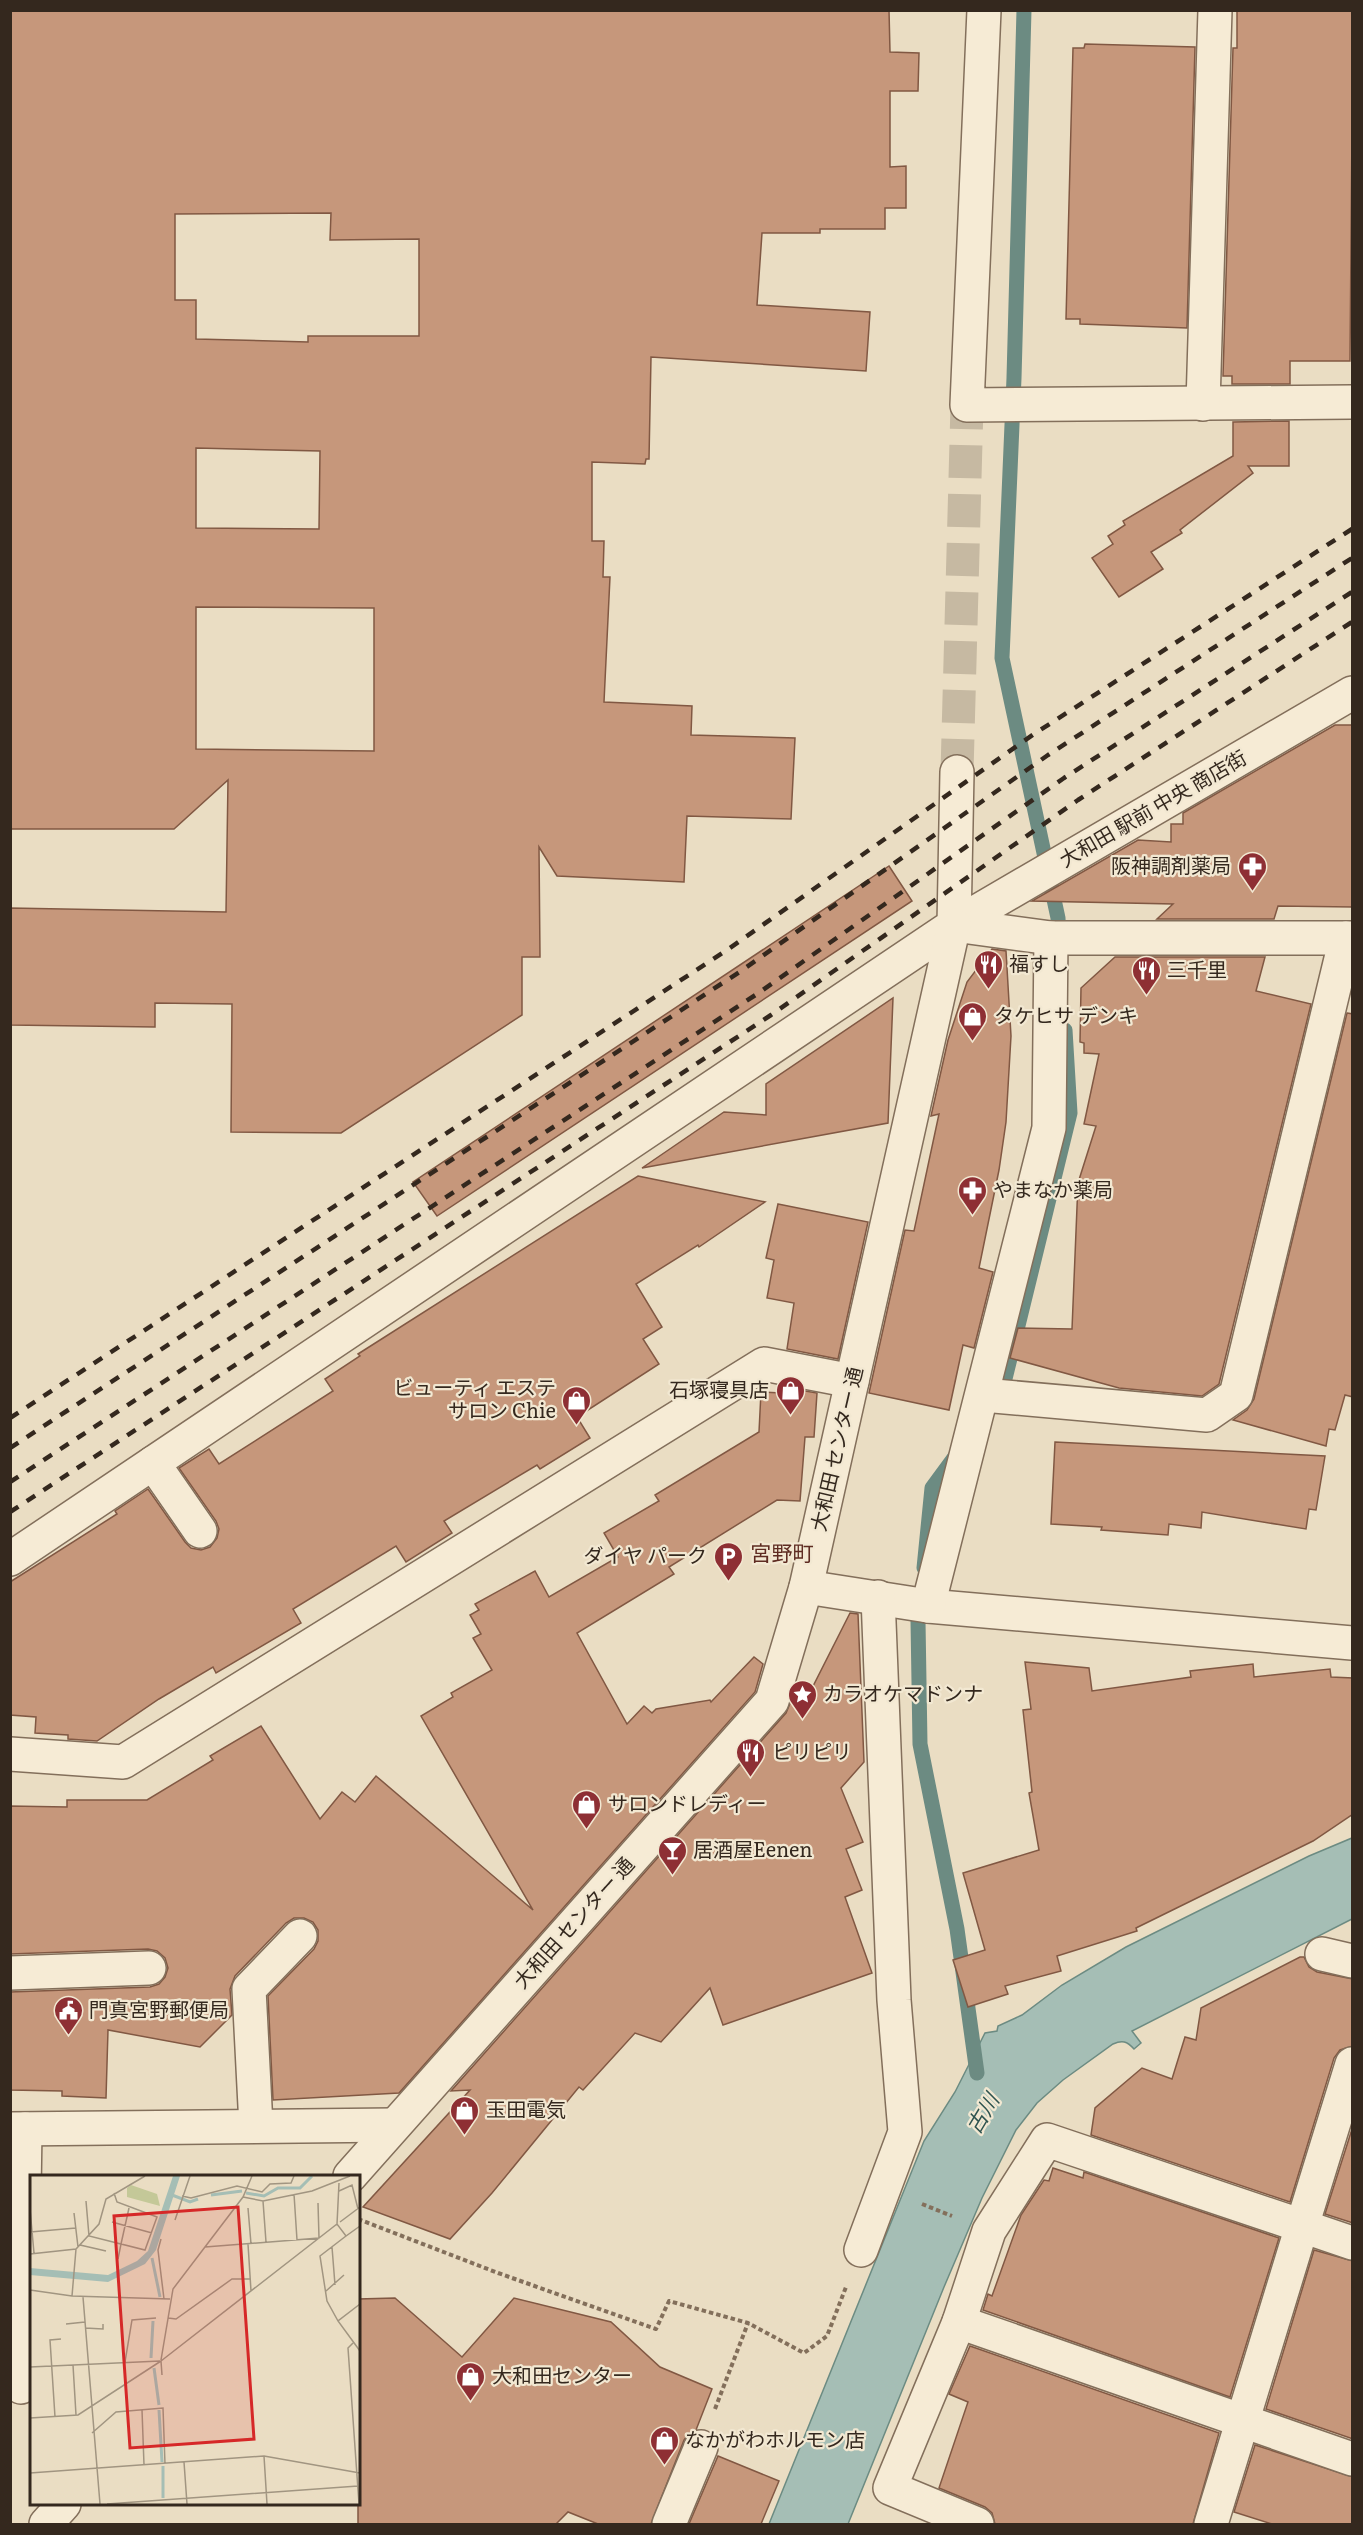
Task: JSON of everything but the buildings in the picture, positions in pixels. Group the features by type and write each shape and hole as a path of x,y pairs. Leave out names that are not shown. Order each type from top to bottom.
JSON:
{"street":[{"path":"984,10 967,405 1353,402"},
{"path":"1203,404 1215,10"},
{"name":"大和田 駅前 中央 商店街","path":"10,1559 954,925 1353,693"},
{"name":"大和田 センター 通","path":"351,2175 772,1701 806,1587 954,925 957,772"},
{"path":"954,925 1051,938 1349,938 1236,1395 1207,1415 983,1395"},
{"path":"928,1606 1049,1128 1051,938"},
{"path":"10,1754 123,1762 764,1364 852,1381"},
{"path":"153,1463 200,1531"},
{"path":"806,1587 928,1606 1353,1643"},
{"path":"861,2250 905,2132 894,2000 878,1597"},
{"path":"256,2126 249,1989 300,1936"},
{"path":"10,1973 149,1968"},
{"path":"1210,2524 1352,2064"},
{"path":"21,2388 18,2129 394,2125"},
{"path":"977,2524 890,2488 959,2322 989,2231 1047,2140 1353,2243"},
{"path":"959,2322 1353,2458"},
{"path":"669,2524 701,2447"},
{"path":"46,2524 63,2505"}],"path":[{"path":"919,2203 989,2231"},
{"path":"360,2220 498,2273 656,2329 669,2301 747,2323 804,2353 827,2336 861,2250"},
{"path":"701,2447 747,2323"}],"water":[{"name":"古川","path":"1352,1838 1352,1919 1132,2031 1141,2043 1134,2049 1124,2042 1113,2044 1063,2080 1037,2103 1016,2130 982,2198 848,2524 769,2524 924,2141 955,2092 985,2033 997,2031 998,2026 1022,2015 1062,1985 1126,1947 1309,1856"}],"waterway":[{"path":"1024,10 1014,378 1002,658 1058,918 1059,940"},
{"path":"998,1398 1002,1391 1070,1113 1065,1030"},
{"path":"924,1568 932,1488 957,1454"},
{"path":"920,1601 918,1621 920,1744 957,1929 977,2073"}],"tunnel":[{"path":"957,772 967,405"}],"railway":[{"path":"10,1418 727,950 1034,734 1352,529"},
{"path":"10,1448 741,971 1048,755 1352,558"},
{"path":"10,1482 757,994 1064,778 1352,592"},
{"path":"10,1512 771,1015 1078,800 1352,622"}],"place":[{"name":"阪神調剤薬局","path":"1252,892"},
{"name":"福すし","path":"988,990"},
{"name":"三千里","path":"1146,996"},
{"name":"タケヒサ デンキ","path":"973,1042"},
{"name":"やまなか薬局","path":"972,1216"},
{"name":"石塚寝具店","path":"790,1416"},
{"name":"ビューティ エステ サロン Chie","path":"577,1426"},
{"name":"ダイヤ パーク","path":"728,1582"},
{"name":"カラオケマドンナ","path":"802,1720"},
{"name":"ピリピリ","path":"751,1778"},
{"name":"サロンドレディー","path":"587,1830"},
{"name":"居酒屋Eenen","path":"672,1876"},
{"name":"門真宮野郵便局","path":"68,2036"},
{"name":"玉田電気","path":"465,2136"},
{"name":"大和田センター","path":"471,2402"},
{"name":"なかがわホルモン店","path":"664,2466"}],"district":[{"name":"宮野町","path":"782,1554"}]}
